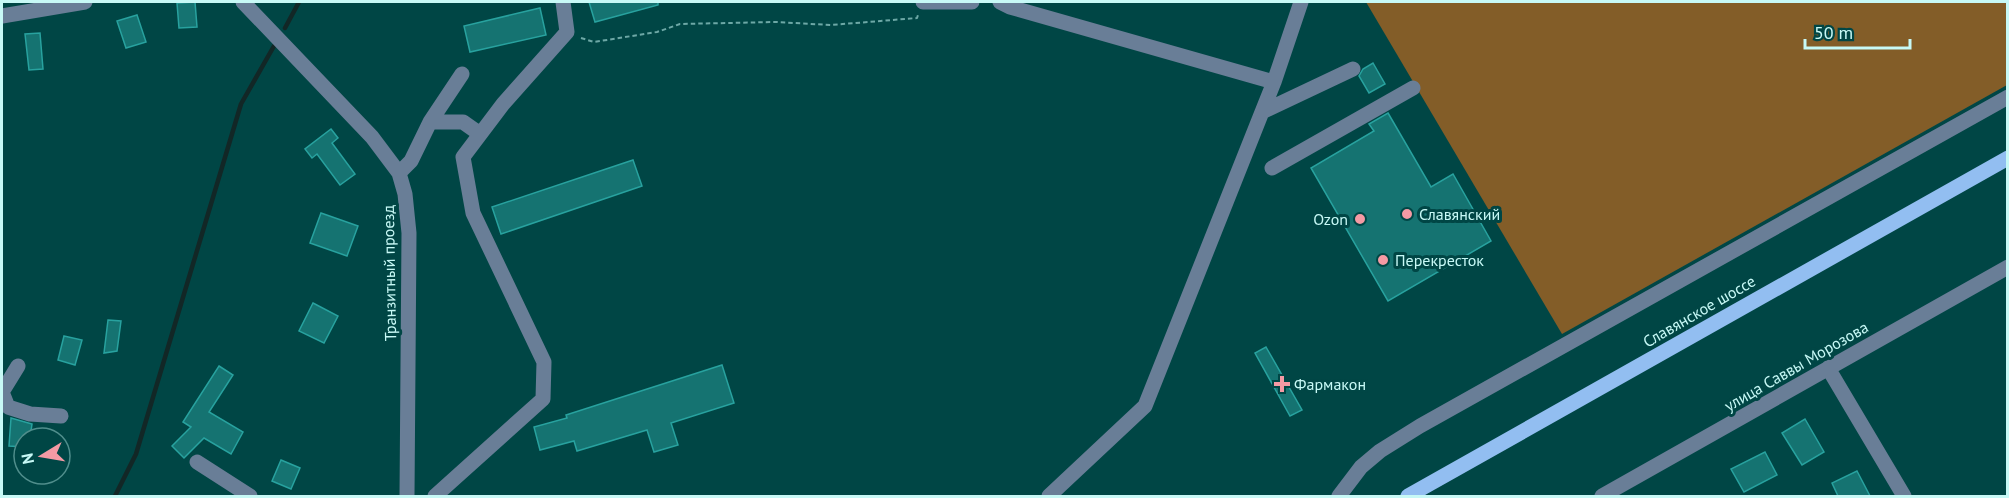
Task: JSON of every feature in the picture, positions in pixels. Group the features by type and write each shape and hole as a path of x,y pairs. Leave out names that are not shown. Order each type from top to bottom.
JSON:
{"main road":[{"name":"Славянское шоссе","path":"1408,496 2007,158"}],"street":[{"path":"2,16 85,2"},
{"name":"Транзитный проезд","path":"243,2 372,137 399,173 405,194 409,233 407,496"},
{"path":"435,496 543,399 544,362 473,213 463,157 503,104 567,32 563,2"},
{"path":"923,2 972,2"},
{"path":"1000,2 1010,7 1274,82"},
{"path":"1049,496 1145,406 1274,82 1301,2"},
{"path":"1262,112 1353,69"},
{"path":"399,173 411,160 430,122 462,74"},
{"path":"1272,168 1413,88"},
{"path":"1339,496 1361,467 1380,451 1420,426 2007,98"},
{"path":"430,122 463,122 480,134"},
{"name":"улица Саввы Морозова","path":"1611,494 2007,267"},
{"path":"18,366 2,392 8,406 30,414 61,416"},
{"path":"1828,368 1904,496"},
{"path":"197,462 250,496"}],"path":[{"path":"567,32 594,42 657,32 680,24 776,22 831,25 882,21 917,18 923,2"}],"shaded area":[{"path":"1366,2 2007,2 2007,85 1562,334"}],"building":[{"path":"195,2 197,27 179,28 177,3"},
{"path":"589,2 658,2 658,5 595,22"},
{"path":"540,8 546,35 470,52 464,26"},
{"path":"137,15 146,42 126,48 117,21"},
{"path":"40,33 43,69 29,70 25,34"},
{"path":"1373,63 1385,84 1369,93 1359,76 1363,69"},
{"name":"Славянский","path":"1388,113 1431,187 1453,174 1491,241 1388,301 1311,168 1374,131 1369,124"},
{"path":"331,129 338,138 332,143 355,174 340,185 317,154 312,158 305,149"},
{"path":"633,160 642,186 501,234 492,207"},
{"path":"321,213 358,226 347,256 310,243"},
{"path":"313,303 338,316 324,343 299,331"},
{"path":"108,320 121,321 117,351 104,353"},
{"path":"64,336 82,340 75,365 58,360"},
{"path":"1266,347 1302,410 1290,416 1255,353"},
{"path":"722,365 734,403 671,423 678,445 654,452 647,430 577,451 574,441 540,450 534,427"},
{"path":"219,366 233,375 209,412 243,432 231,454 204,438 184,458 172,446 191,427 183,422"},
{"path":"11,418 32,424 32,426 12,426 12,446 9,446"},
{"path":"1805,419 1824,452 1802,465 1782,433"},
{"path":"1765,452 1777,475 1744,492 1731,469"},
{"path":"281,460 300,468 291,489 272,481"},
{"path":"1857,471 1870,496 1838,496 1832,483"}],"waterway":[{"path":"285,28 299,2"},
{"path":"115,496 136,454 241,104 274,46"}],"place":[{"name":"Славянский","path":"1407,214"},
{"name":"Ozon","path":"1360,219"},
{"name":"Перекресток","path":"1383,260"},
{"name":"Фармакон","path":"1282,384"}]}
